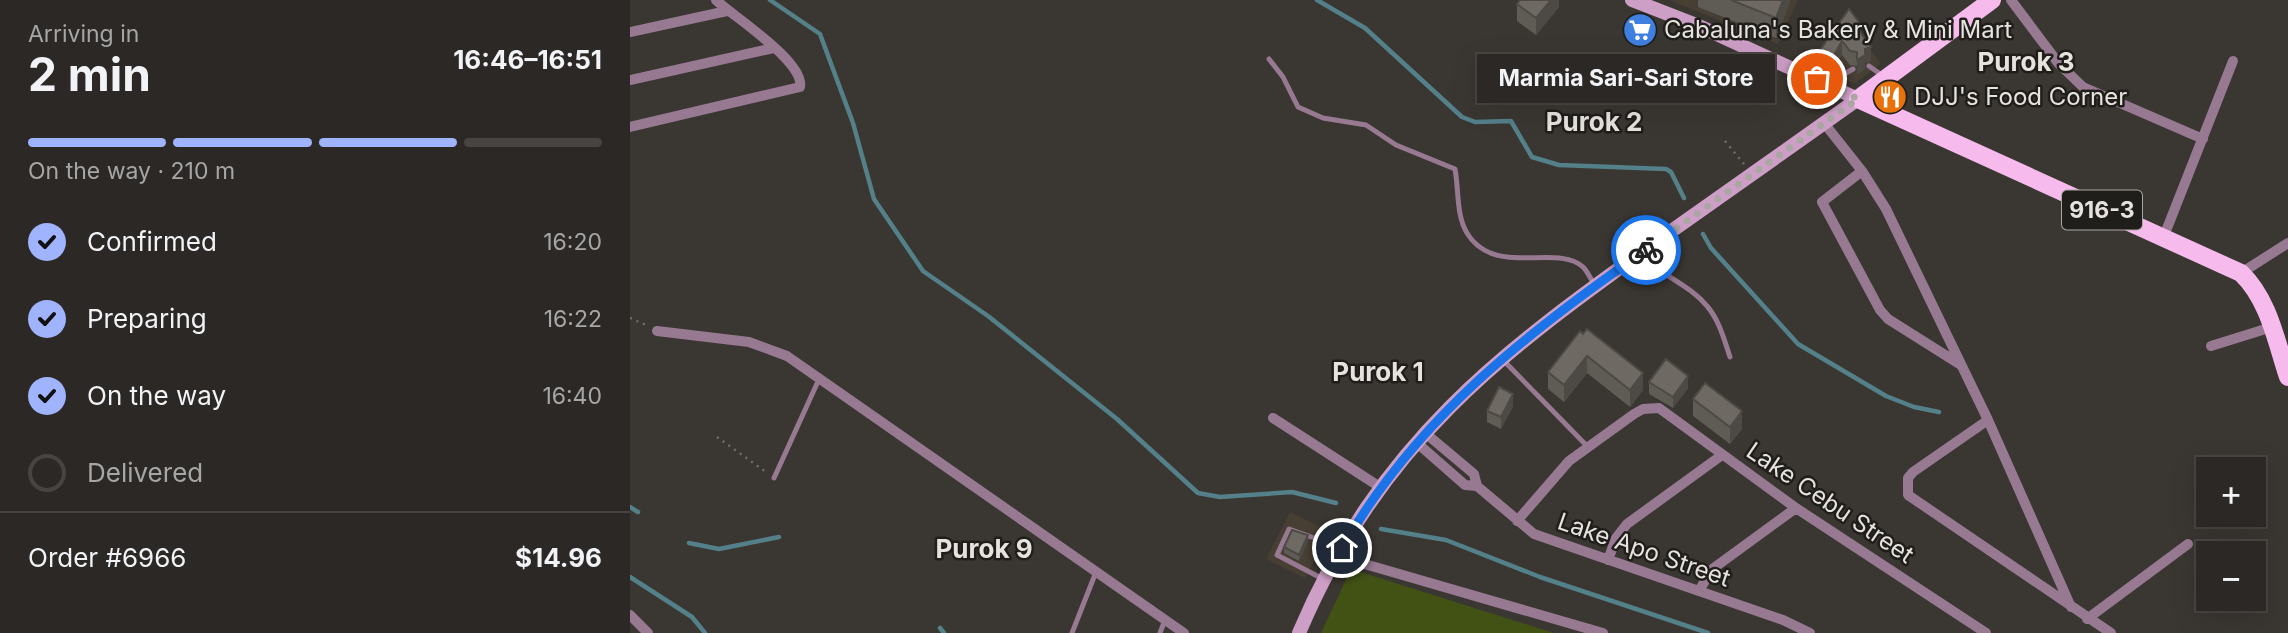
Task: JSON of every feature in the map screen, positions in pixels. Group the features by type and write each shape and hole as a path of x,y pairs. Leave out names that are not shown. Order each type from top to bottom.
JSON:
{"main road":[{"path":"1632,0 1699,26 1858,99"},
{"path":"1298,633 1339,552 1380,487 1420,437 1501,358 1595,285 1858,99 1992,0"},
{"name":"916-3","path":"1858,99 2241,273 2260,295 2288,377"}],"street":[{"path":"630,127 797,90 802,84 800,75 774,48 716,0"},
{"path":"2011,0 2059,64 2083,87 2203,139"},
{"path":"630,32 727,11"},
{"path":"630,80 774,48"},
{"path":"2164,236 2233,61"},
{"path":"1824,123 1862,171 1886,209 1988,421 2070,607"},
{"path":"1862,171 1822,202 1888,319 1961,365"},
{"path":"2241,273 2288,243"},
{"path":"2211,346 2272,327"},
{"path":"657,331 749,342 787,356 1184,633"},
{"name":"Lake Cebu Street","path":"1588,447 1634,414 1651,407 1667,413 1796,508 1986,633"},
{"path":"1273,418 1380,487"},
{"path":"1988,421 1913,472 1908,478 1908,495 2111,633"},
{"name":"Lake Apo Street","path":"1420,437 1474,474 1477,486 1534,534 1783,620 1810,633"},
{"path":"1517,521 1554,476 1588,447"},
{"path":"1608,560 1616,538 1627,524 1722,455"},
{"path":"1699,591 1711,570 1796,508"},
{"path":"2087,619 2188,544"},
{"path":"1339,552 1602,633"},
{"path":"630,615 648,633"}],"lane":[{"path":"1269,59 1283,77 1298,107 1323,118 1366,125 1396,145 1455,169 1459,210 1466,232 1479,248 1516,258 1566,259 1582,266 1595,285"},
{"path":"1869,66 1886,78"},
{"path":"1828,84 1853,69"},
{"path":"1640,253 1658,271 1706,305 1723,336 1730,357"},
{"path":"1501,358 1588,447"},
{"path":"774,478 820,377"},
{"path":"1324,580 1277,555 1289,529 1339,552"},
{"path":"1072,633 1096,572"},
{"path":"1160,633 1166,620"}],"path":[{"path":"1725,141 1752,175"},
{"path":"717,437 774,478"}],"shaded area":[{"path":"1669,0 1798,0 1778,44"},
{"path":"1850,20 1881,64 1854,84 1817,64"},
{"path":"1290,512 1329,531 1305,578 1266,559"}],"green space":[{"path":"1351,569 1554,633 1321,633"}],"building":[{"path":"1520,0 1551,0 1536,18 1517,4"},
{"path":"1731,0 1783,0 1776,18"},
{"path":"1849,9 1861,25 1857,28 1871,47 1865,49 1865,55 1857,60 1857,52 1850,51 1842,41 1833,57 1820,50"},
{"path":"1587,329 1643,373 1630,390 1587,356 1564,385 1548,372 1580,331 1583,334"},
{"path":"1666,359 1688,376 1673,397 1649,382"},
{"path":"1705,383 1742,411 1730,427 1693,399"},
{"path":"1499,387 1513,394 1501,417 1487,411"},
{"path":"1292,530 1308,535 1299,555 1284,547"}],"waterway":[{"path":"770,0 820,34 853,123 874,199 923,271 988,316 1117,419 1198,493 1220,497 1292,492 1336,503"},
{"path":"1317,0 1365,28 1462,117 1475,122 1511,121 1532,157 1559,165 1666,169 1671,172 1684,198"},
{"path":"1703,234 1711,248 1798,344 1886,396 1914,407 1939,412"},
{"path":"630,507 638,512"},
{"path":"1381,529 1446,540 1540,577 1708,633"},
{"path":"689,543 719,549 779,537"},
{"path":"630,577 692,617 705,633"},
{"path":"940,628 944,633"}],"way so far":[{"path":"1646,250 1858,99 1817,79"}],"place":[{"name":"Cabaluna's Bakery & Mini Mart","path":"1640,30"},
{"name":"Marmia Sari-Sari Store","path":"1817,79"},
{"name":"DJJ's Food Corner","path":"1890,97"}],"district":[{"name":"Purok 3","path":"2026,62"},
{"name":"Purok 2","path":"1594,122"},
{"name":"Purok 1","path":"1378,372"},
{"name":"Purok 9","path":"984,549"}],"route":[{"path":"1342,548 1391,471 1459,396 1535,329 1646,250"}]}
